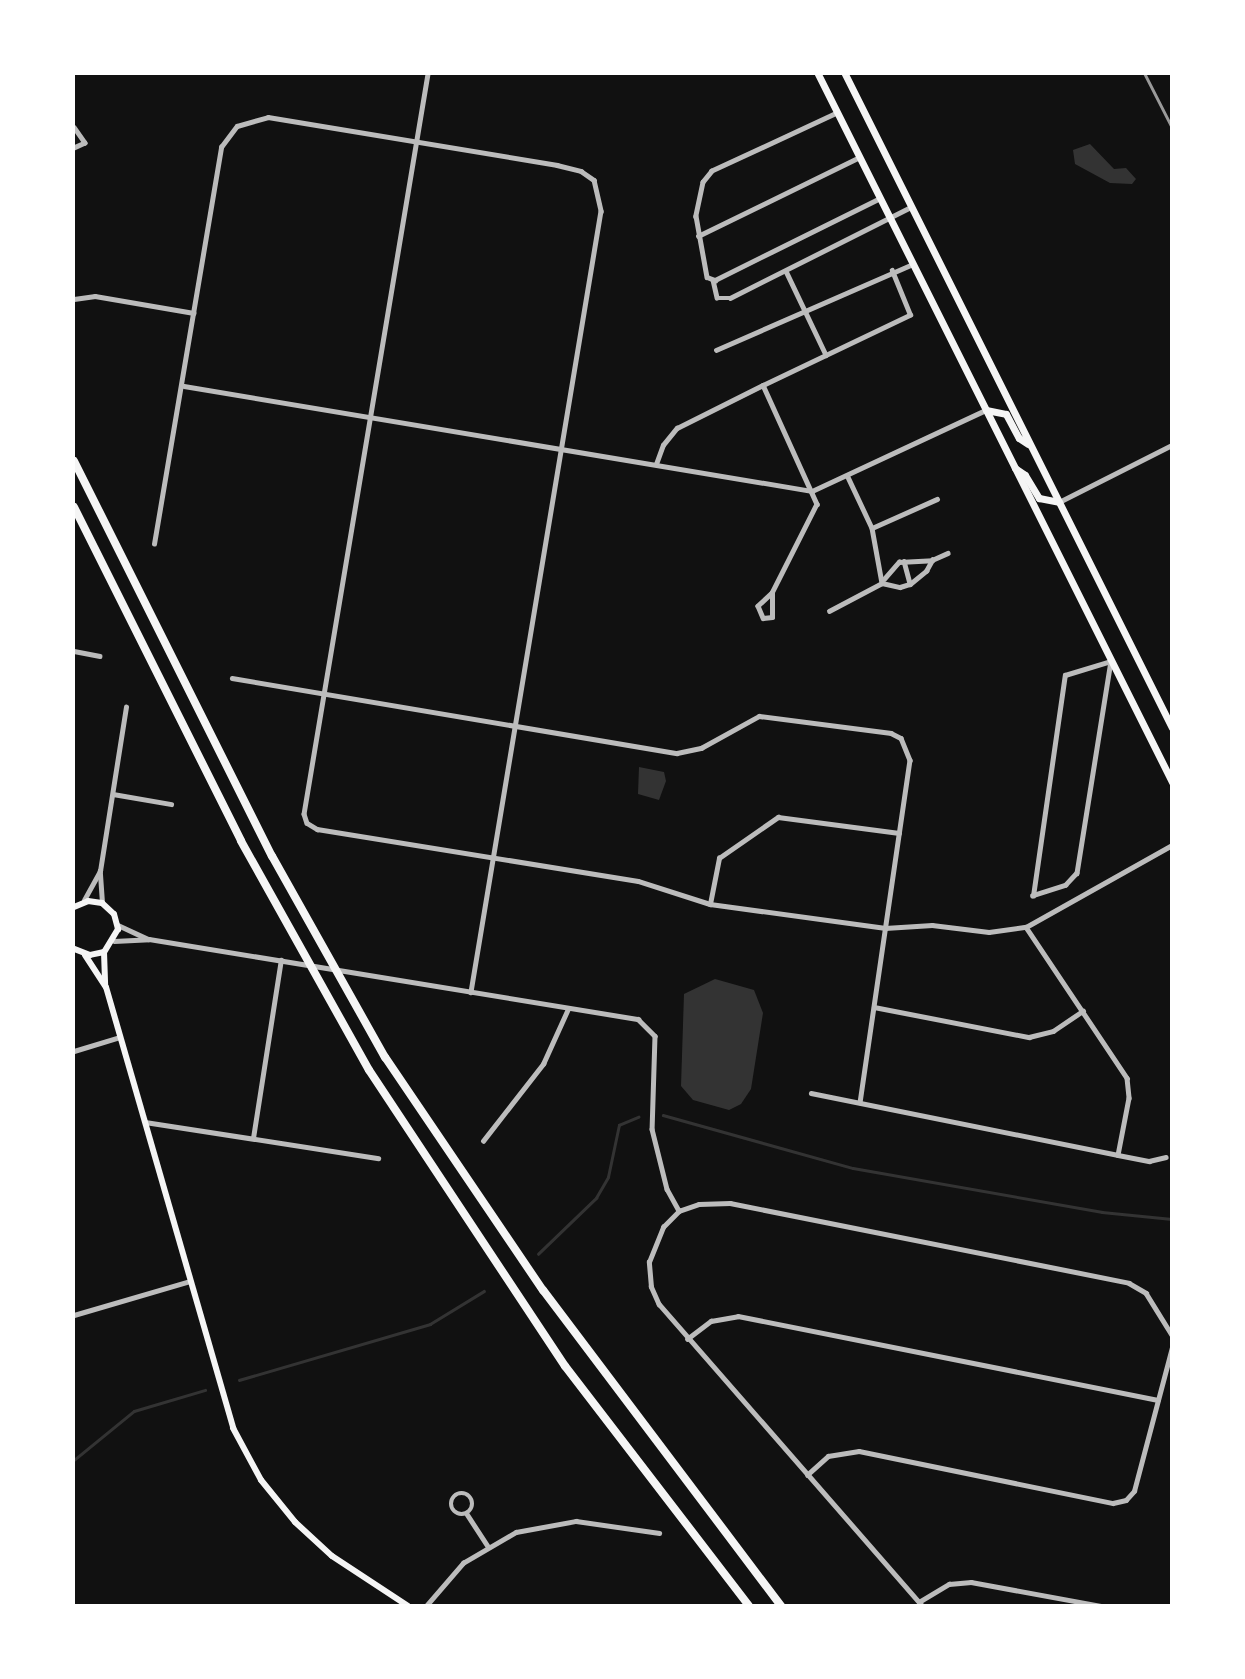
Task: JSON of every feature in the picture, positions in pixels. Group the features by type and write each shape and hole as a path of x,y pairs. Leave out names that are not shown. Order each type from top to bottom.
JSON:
{"highway":[{"path":"74,461 316,939 349,997 464,1180 781,1605"},
{"path":"74,507 292,935 425,1159 515,1294 601,1415 749,1605"}],"main road":[{"path":"818,74 1171,782"},
{"path":"845,74 1171,728"},
{"path":"986,410 1006,414 1019,438 1030,445"},
{"path":"1015,468 1025,475 1039,498 1059,502"},
{"path":"74,907 83,902 102,903 118,925 114,941 104,952 85,955"},
{"path":"74,949 85,955 106,987"},
{"path":"104,952 106,987 226,1412 261,1480 315,1541 408,1605"}],"street":[{"path":"428,74 304,814 307,823 317,829 638,881 710,904 885,928 932,925 1001,932 1026,927 1171,845"},
{"path":"838,113 712,172 698,197 698,236 707,277 713,279 880,198"},
{"path":"154,544 184,386 221,147 232,131 247,121 268,117 581,171 599,188 601,211 471,992"},
{"path":"74,127 85,143 74,149"},
{"path":"698,236 860,157"},
{"path":"713,279 717,298 730,298 911,207"},
{"path":"716,350 913,264"},
{"path":"786,271 825,355"},
{"path":"656,464 663,445 677,428 910,315 892,271"},
{"path":"74,299 95,296 194,313"},
{"path":"763,385 817,504 772,593 758,606 763,618 772,617 772,593"},
{"path":"184,386 812,491 848,477 986,410"},
{"path":"1059,502 1171,445"},
{"path":"848,477 872,528 882,583"},
{"path":"872,528 937,499"},
{"path":"829,611 882,583 891,568 904,561 932,560 948,553"},
{"path":"882,583 900,587 910,584 926,571 932,560"},
{"path":"904,561 910,584"},
{"path":"74,651 100,656"},
{"path":"1111,661 1077,873 1066,885 1032,896 1065,675 1111,661"},
{"path":"232,678 677,753 701,748 748,719 770,716 891,733 910,751 859,1102"},
{"path":"102,903 100,871 126,707"},
{"path":"113,794 171,804"},
{"path":"710,904 719,858 778,817 899,833"},
{"path":"83,902 100,871"},
{"path":"118,925 149,939"},
{"path":"1026,927 1127,1078 1129,1098 1118,1155"},
{"path":"114,941 149,939 638,1019 650,1026 655,1046 652,1129 667,1189 679,1211"},
{"path":"253,1139 281,960"},
{"path":"874,1007 1028,1037 1053,1031 1083,1011"},
{"path":"483,1141 543,1063 568,1009"},
{"path":"74,1051 120,1037"},
{"path":"811,1093 1118,1155 1149,1160 1166,1157"},
{"path":"145,1122 378,1158"},
{"path":"1102,1605 971,1583 949,1584 920,1604 659,1305 649,1275 657,1237 679,1211 699,1204 730,1203 1129,1283 1142,1288 1171,1335"},
{"path":"74,1315 190,1281"},
{"path":"687,1339 711,1321 738,1316 1158,1400"},
{"path":"807,1475 828,1456 859,1451 1113,1503 1126,1500 1134,1491 1171,1348"},
{"path":"467,1514 471,1499 456,1495 452,1510 467,1514 488,1546"},
{"path":"426,1605 463,1563 516,1532 559,1522 594,1522 659,1533"}],"shaded area":[{"path":"1090,144 1114,169 1126,168 1136,179 1132,184 1110,183 1075,164 1073,150"},
{"path":"639,767 664,772 666,781 659,800 638,794"},
{"path":"715,979 754,990 763,1013 751,1089 741,1104 729,1110 693,1100 681,1086 684,994"}],"waterway":[{"path":"663,1115 853,1168 1102,1212 1172,1219"},
{"path":"538,1254 596,1198 608,1177 619,1125 638,1117"},
{"path":"239,1380 430,1324 484,1291"},
{"path":"74,1460 134,1411 205,1390"}],"railway":[{"path":"1145,74 1172,127"}]}
